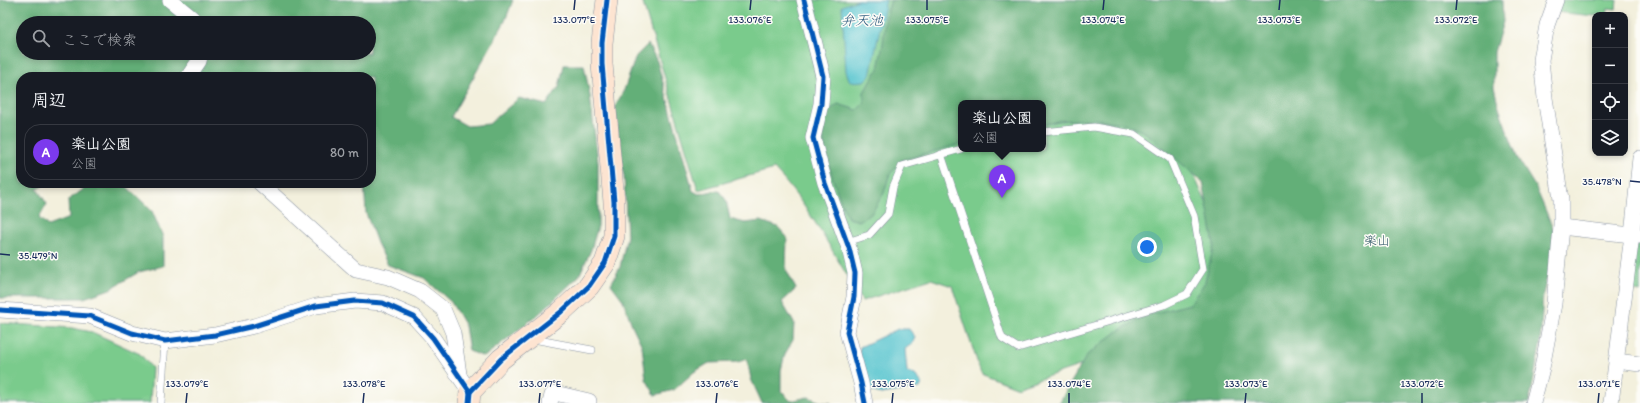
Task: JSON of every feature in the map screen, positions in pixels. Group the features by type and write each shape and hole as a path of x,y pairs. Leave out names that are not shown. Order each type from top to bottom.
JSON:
{"street":[{"path":"170,0 190,16"},
{"path":"466,391 501,359 561,312 589,286 605,263 614,236 614,202 602,64 607,0"},
{"path":"804,0 823,76 821,104 813,138 825,183 847,242 855,273 854,297 847,332 865,403"},
{"path":"1533,403 1542,368 1554,304 1562,227 1561,199 1545,98 1541,60 1547,25 1556,0"},
{"path":"191,72 199,60"},
{"path":"1611,403 1616,361 1636,236 1640,158"},
{"path":"266,188 356,270 388,277 420,291 443,308 453,333 466,391"},
{"path":"1562,227 1636,236"},
{"path":"0,310 90,316 132,333 165,341 223,333 254,326 316,306 355,301 383,304 414,317 433,338 466,391"},
{"path":"1616,361 1640,364"},
{"path":"550,403 552,395 555,393 589,401"}],"lane":[{"path":"941,154 1002,338 1018,348 1164,305 1187,294 1203,269 1194,216 1170,159 1134,134 1094,127 1046,132"},
{"path":"847,242 869,235 888,214 893,187 902,166 958,150"},
{"path":"528,338 592,350"},
{"path":"161,403 165,341"}],"green space":[{"path":"0,0 513,0 505,21 451,117 467,126 489,124 519,98 546,105 559,87 564,65 584,65 590,96 598,162 598,226 591,250 579,276 540,313 484,357 469,351 465,326 451,302 424,278 388,265 377,243 366,213 364,188 376,188 376,72 16,72 16,188 39,188 37,189 47,204 39,218 48,226 69,218 68,200 87,188 128,188 152,211 163,237 163,266 139,272 110,289 84,298 0,298"},
{"path":"642,0 1074,0 1182,148 1219,230 1219,319 1016,387 981,373 952,286 931,279 862,301 810,215 787,183 774,169 698,190"},
{"name":"楽山","path":"891,0 1502,0 1503,22 1494,52 1494,87 1499,108 1517,157 1536,188 1553,228 1554,262 1547,277 1543,294 1540,347 1529,403 1059,403 1087,355 1118,331 1147,315 1190,304 1205,282 1214,245 1203,182 1146,133 1126,124 1094,119 1058,121 1046,124 1046,100 958,100 958,145 902,160 889,176 884,193 871,214 859,221 848,218 835,186 825,150 823,128 824,122 826,113 838,104 857,110 864,103 864,92 878,69 883,44 885,21"},
{"path":"1559,0 1617,0 1616,9 1608,8 1607,12 1592,12 1592,16 1555,12"},
{"path":"648,44 657,61 693,191 699,194 718,190 726,200 730,219 745,223 761,221 778,227 787,237 786,269 796,289 782,302 794,323 793,340 785,354 781,370 781,391 791,401 808,397 821,402 831,403 762,403 751,379 747,359 738,362 709,363 694,372 674,390 655,395 646,379 642,346 632,325 623,300 611,284 620,267 627,236 624,176 615,107 624,90 636,56"},
{"path":"1636,244 1640,245 1640,292 1630,290"},
{"path":"0,323 72,328 92,332 140,354 152,368 150,403 0,403"}],"water":[{"name":"弁天池","path":"858,0 886,0 870,75 864,81 850,82 846,71 842,6"},
{"path":"898,329 909,329 915,337 913,343 905,349 907,372 915,375 922,383 920,388 881,394 871,391 859,353 860,347"}],"cycle path":[{"path":"469,403 470,392 501,359 561,312 589,286 605,263 614,236 614,202 602,64 602,43 607,0"},
{"path":"804,0 823,76 821,104 813,138 825,183 849,248 855,273 854,297 847,332 865,403"},
{"path":"0,310 90,316 132,333 165,341 215,335 254,326 316,306 355,301 383,303 414,317 433,338 470,392"}],"place":[{"name":"楽山公園","path":"1002,198"}]}
